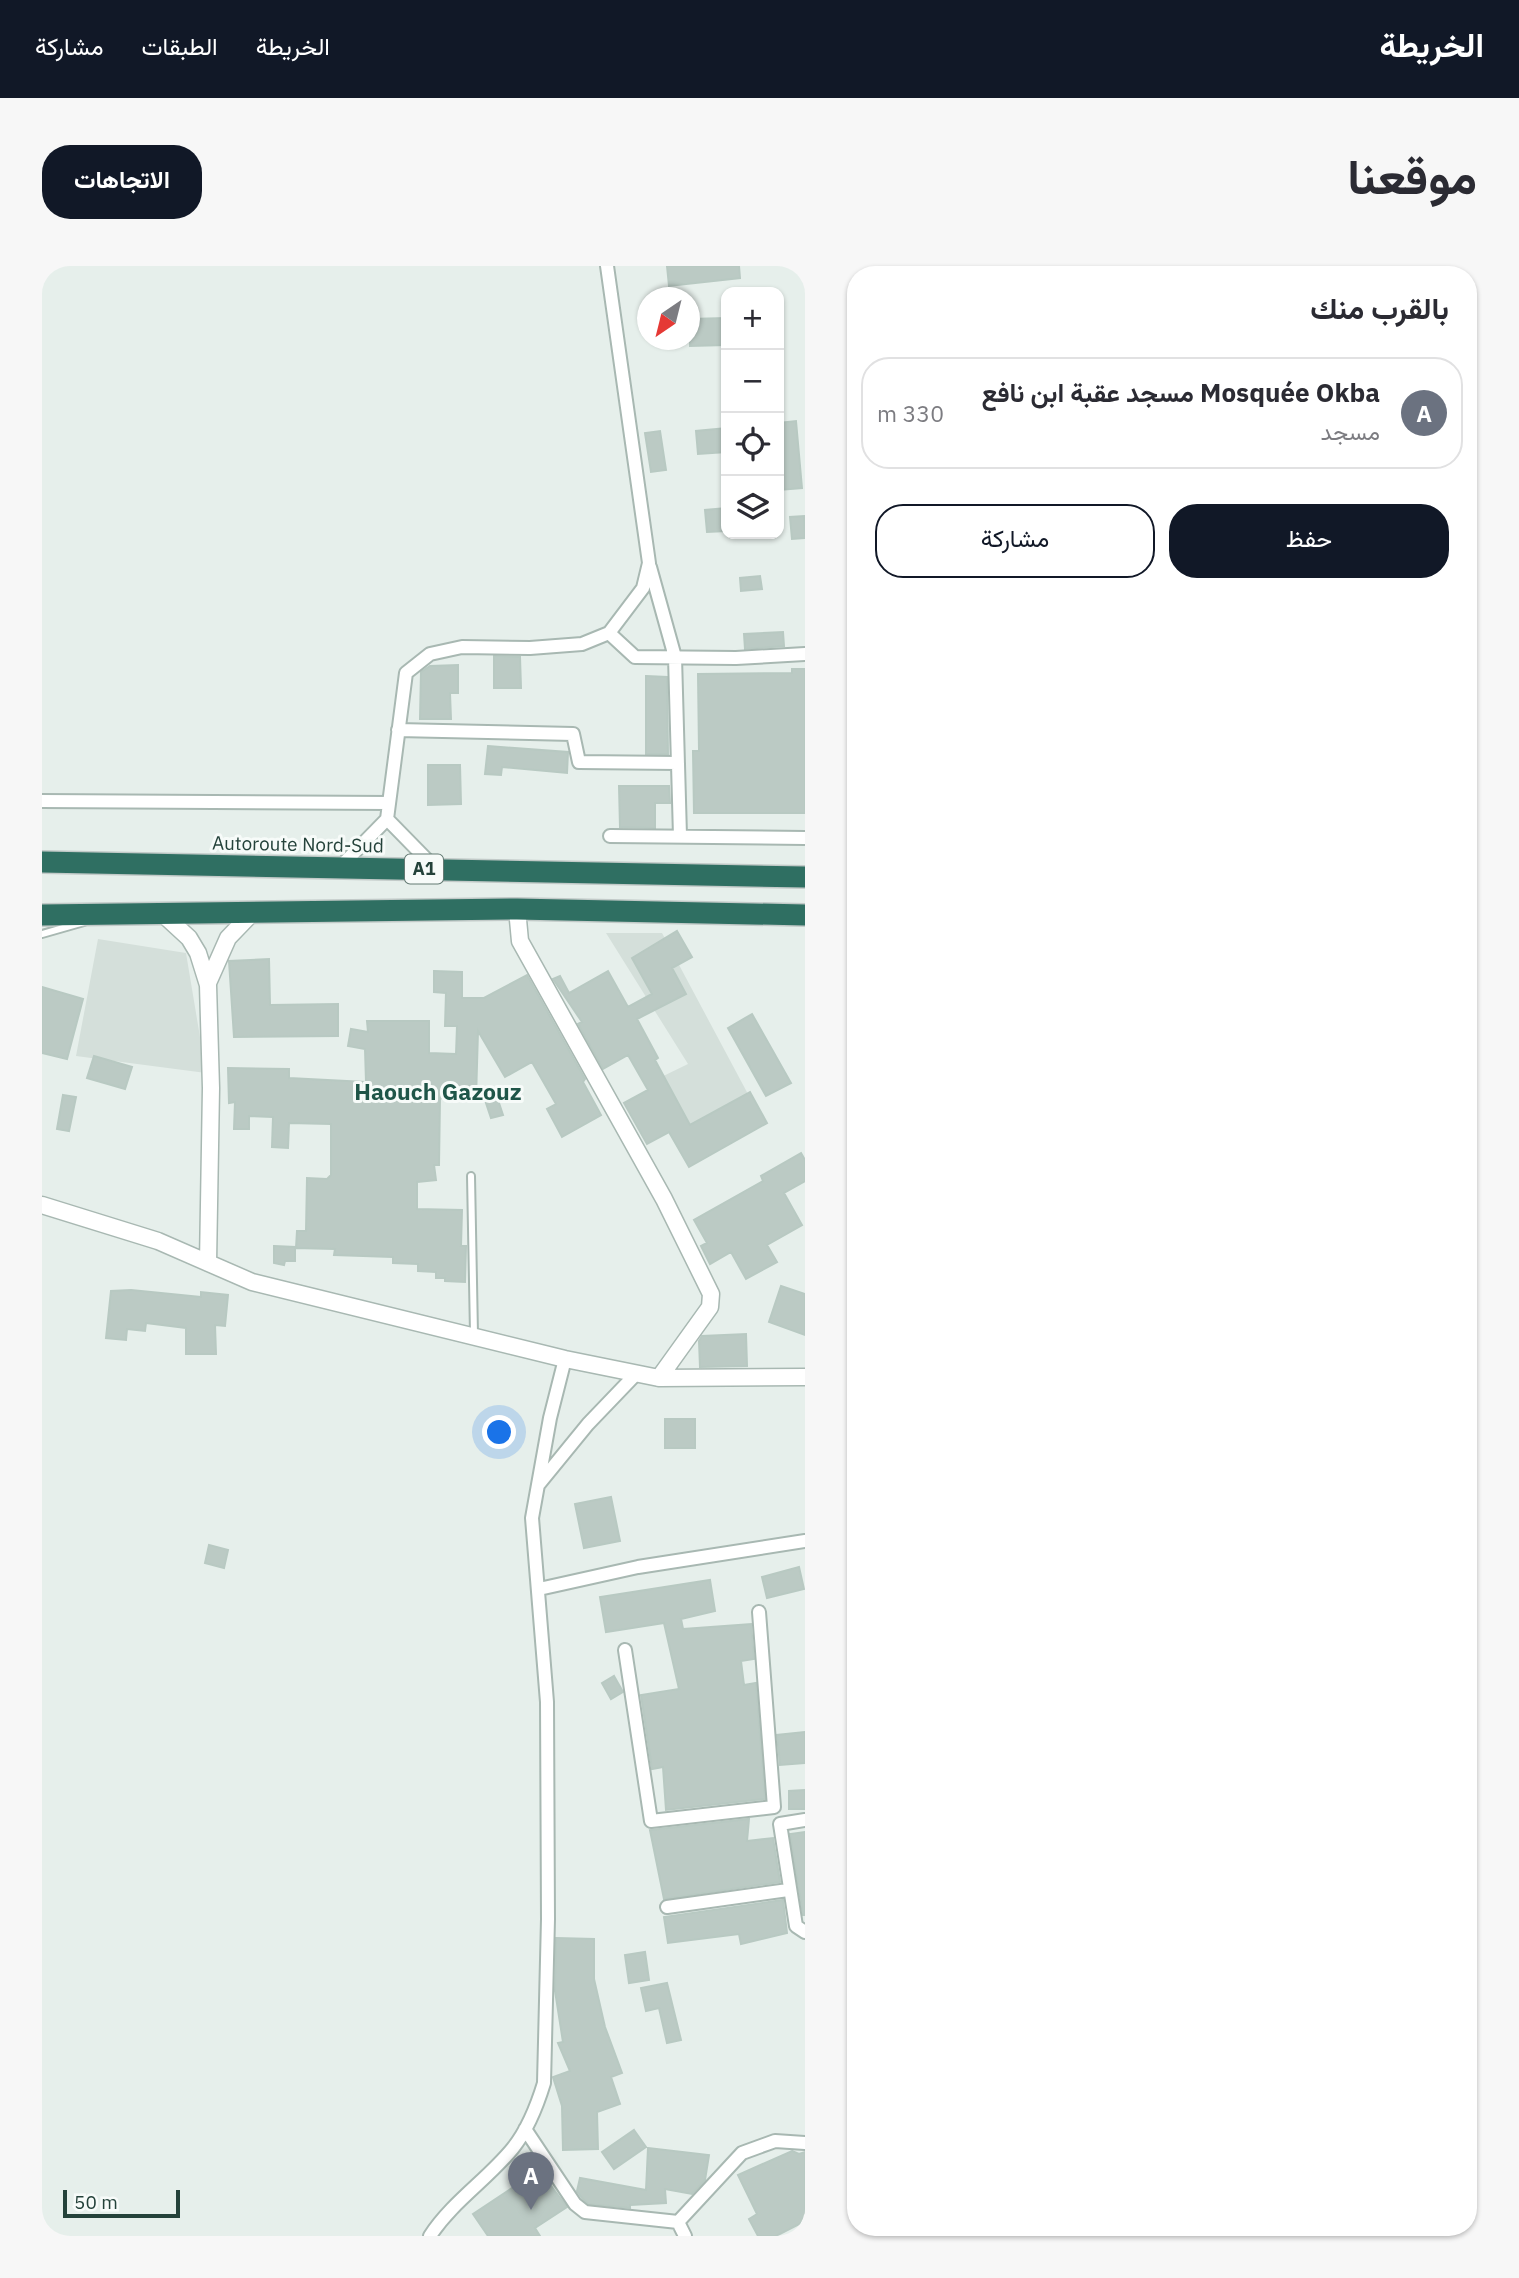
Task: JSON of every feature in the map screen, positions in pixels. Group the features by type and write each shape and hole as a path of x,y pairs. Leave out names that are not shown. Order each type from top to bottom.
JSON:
{"highway":[{"name":"Autoroute Nord-Sud","path":"42,862 805,877"},
{"name":"A1","path":"42,915 517,909 805,915"}],"street":[{"path":"607,266 649,563 675,657 680,836"},
{"path":"340,867 387,819 406,673 430,654 462,647 530,648 582,644 609,633 643,588 649,563"},
{"path":"609,633 635,657 805,653"},
{"path":"398,730 573,734 579,762 678,763"},
{"path":"42,801 389,803"},
{"path":"387,819 435,869"},
{"path":"610,836 805,838"},
{"path":"517,909 520,941 664,1199 711,1294 710,1307 659,1378"},
{"path":"208,985 228,938 252,913"},
{"path":"164,915 194,945 208,985 211,1088 208,1263"},
{"path":"42,1205 158,1241 260,1284 635,1375 659,1378 805,1377"},
{"path":"430,2236 470,2190 513,2148 525,2129 544,2083 547,2004 547,1702 532,1518 536,1487 565,1359"},
{"path":"536,1487 588,1424 635,1375"},
{"path":"539,1589 638,1567 805,1541"},
{"path":"759,1612 774,1807 796,1926 805,1932"},
{"path":"625,1650 651,1821 774,1807"},
{"path":"779,1824 805,1820"},
{"path":"667,1907 788,1890"},
{"path":"525,2129 575,2204 585,2212 678,2222"},
{"path":"678,2222 743,2153 775,2141 805,2143"},
{"path":"678,2222 685,2236"}],"lane":[{"path":"42,934 102,915"},
{"path":"471,1176 474,1336"}],"shaded area":[{"path":"606,933 662,933 749,1096 678,1133 651,1082 688,1064"},
{"path":"98,939 186,953 206,1073 76,1056"}],"building":[{"path":"667,266 739,266 740,278 669,286"},
{"path":"721,318 721,345 700,346 700,319"},
{"path":"796,421 802,488 784,490 784,422"},
{"path":"721,428 721,452 698,454 696,431"},
{"path":"660,431 666,470 651,472 645,433"},
{"path":"721,508 721,531 707,532 705,510"},
{"path":"804,516 805,538 792,539 790,517"},
{"path":"760,576 762,589 741,591 740,578"},
{"path":"783,632 784,646 745,649 744,634"},
{"path":"494,656 520,657 521,688 494,688"},
{"path":"458,665 458,693 450,693 451,719 420,719 421,672 430,666"},
{"path":"792,669 805,669 805,813 694,813 693,751 699,751 698,674 792,673"},
{"path":"646,676 667,677 668,754 646,754"},
{"path":"488,746 568,752 567,773 502,767 501,775 485,774"},
{"path":"428,765 460,765 461,804 428,805"},
{"path":"619,786 669,786 670,803 655,803 655,828 620,827"},
{"path":"677,931 692,957 672,968 686,994 637,1019 658,1058 655,1060 690,1125 750,1092 767,1123 689,1167 669,1132 647,1144 624,1103 648,1090 628,1055 603,1069 578,1024 582,1022 553,979 560,976 569,993 608,971 628,1007 652,994 632,958"},
{"path":"269,959 270,1005 338,1004 338,1036 234,1037 229,961"},
{"path":"434,971 462,972 462,998 484,998 527,975 585,1079 583,1082 601,1115 562,1137 547,1109 556,1104 532,1062 505,1077 478,1031 476,1099 440,1098 439,1165 434,1165 436,1180 417,1182 417,1209 462,1210 461,1246 466,1246 465,1282 436,1278 436,1272 418,1271 418,1264 393,1263 393,1257 334,1255 335,1249 296,1248 297,1231 306,1231 307,1178 327,1179 331,1175 331,1124 289,1123 288,1148 272,1147 273,1117 249,1116 249,1129 234,1129 235,1102 229,1103 228,1068 289,1069 289,1078 366,1082 365,1049 348,1046 351,1029 368,1032 367,1021 429,1021 429,1053 456,1054 457,1026 445,1026 446,993 434,992"},
{"path":"42,987 83,999 67,1059 42,1053"},
{"path":"752,1014 791,1083 766,1096 728,1028"},
{"path":"94,1056 132,1067 125,1089 87,1078"},
{"path":"496,1094 503,1115 491,1118 484,1097"},
{"path":"63,1095 76,1097 69,1131 57,1129"},
{"path":"801,1153 805,1160 805,1181 784,1193 802,1225 767,1245 777,1262 746,1279 731,1252 710,1264 701,1246 707,1243 694,1220 763,1181 761,1176"},
{"path":"274,1246 295,1247 295,1261 285,1261 284,1265 274,1263"},
{"path":"781,1286 805,1294 805,1335 769,1322"},
{"path":"131,1290 201,1297 201,1292 228,1295 225,1326 215,1325 216,1354 186,1354 186,1328 146,1323 145,1331 127,1329 126,1340 106,1338 111,1291"},
{"path":"746,1334 747,1366 700,1367 699,1341 702,1336"},
{"path":"665,1419 695,1419 695,1448 665,1448"},
{"path":"611,1497 620,1541 584,1548 575,1504"},
{"path":"209,1545 228,1550 224,1568 205,1563"},
{"path":"799,1567 804,1589 767,1598 762,1577"},
{"path":"710,1580 715,1611 681,1619 683,1629 751,1624 754,1659 741,1661 744,1685 756,1683 765,1799 666,1810 663,1767 652,1769 641,1695 679,1689 664,1623 606,1632 600,1597"},
{"path":"614,1676 623,1692 611,1699 602,1683"},
{"path":"805,1732 805,1763 780,1765 777,1735"},
{"path":"805,1790 805,1809 789,1809 789,1791"},
{"path":"749,1819 747,1841 773,1838 780,1882 664,1899 650,1830"},
{"path":"805,1832 805,1915 803,1915 790,1834"},
{"path":"783,1900 787,1933 741,1944 739,1934 668,1943 664,1917"},
{"path":"556,1938 594,1939 594,1979 605,2027 622,2073 611,2077 620,2104 597,2112 598,2149 563,2150 562,2106 553,2077 570,2071 558,2043 563,2042 555,1991"},
{"path":"645,1952 649,1980 629,1983 625,1955"},
{"path":"667,1983 681,2040 667,2043 659,2008 646,2011 641,1988"},
{"path":"634,2130 646,2147 614,2169 602,2152"},
{"path":"648,2148 709,2155 705,2180 692,2194 665,2189 666,2203 630,2205 630,2208 588,2204 577,2191 580,2178 646,2190"},
{"path":"792,2151 799,2154 805,2152 805,2221 776,2236 758,2236 749,2219 757,2214 738,2175"},
{"path":"539,2170 567,2207 535,2228 540,2236 488,2236 473,2214"}],"place":[{"name":"Mosquée Okba مسجد عقبة ابن نافع","path":"531,2210"}],"district":[{"name":"Haouch Gazouz","path":"438,1092"}]}
